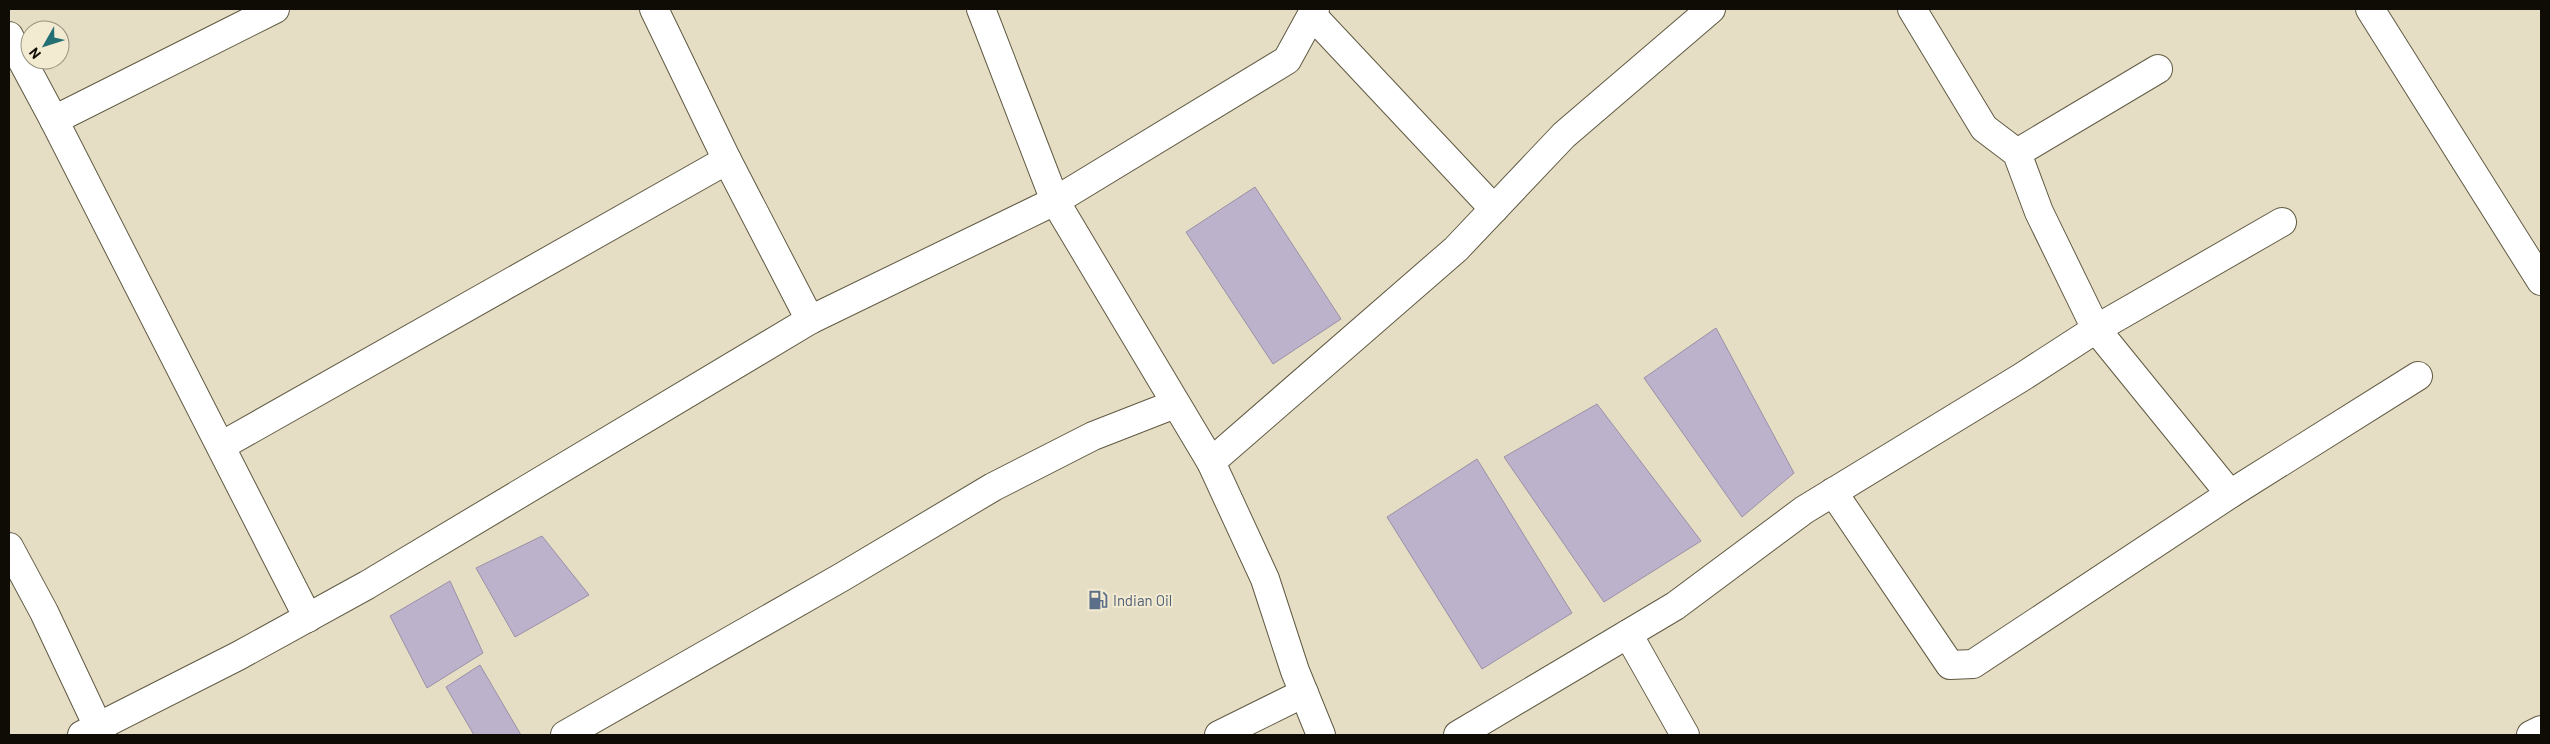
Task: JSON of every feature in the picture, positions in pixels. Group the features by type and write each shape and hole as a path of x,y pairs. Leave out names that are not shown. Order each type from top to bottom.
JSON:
{"street":[{"path":"54,120 275,9"},
{"path":"654,9 727,160 810,320"},
{"path":"981,9 1055,201 1211,462 1266,579 1304,693 1322,735"},
{"path":"1211,462 1456,249 1564,135 1711,9"},
{"path":"1912,9 1984,128 2017,154 2039,212 2096,329 2230,494"},
{"path":"2370,9 2541,281"},
{"path":"13,564 95,733 367,585 810,320 1055,201 1287,60 1313,12 1494,209"},
{"path":"9,36 54,120 308,618"},
{"path":"2017,154 2158,69"},
{"path":"221,446 727,160"},
{"path":"1458,735 1675,606 1804,510 2022,377 2096,329 2282,222"},
{"path":"1833,492 1950,665 1973,664 2230,494 2418,376"},
{"path":"565,735 842,577 993,488 1093,436 1175,404"},
{"path":"1628,634 1685,735"},
{"path":"1219,735 1304,693"},
{"path":"2531,735 2541,730"}],"building":[{"path":"1255,187 1341,319 1273,364 1186,232"},
{"path":"1716,328 1794,473 1742,517 1644,378"},
{"path":"1597,404 1701,541 1604,602 1504,457"},
{"path":"1477,459 1572,613 1482,669 1387,517"},
{"path":"542,536 589,595 515,637 476,568"},
{"path":"450,581 483,653 427,688 390,616"},
{"path":"480,665 521,735 474,735 446,687"}],"place":[{"name":"Indian Oil","path":"1098,600"}]}
